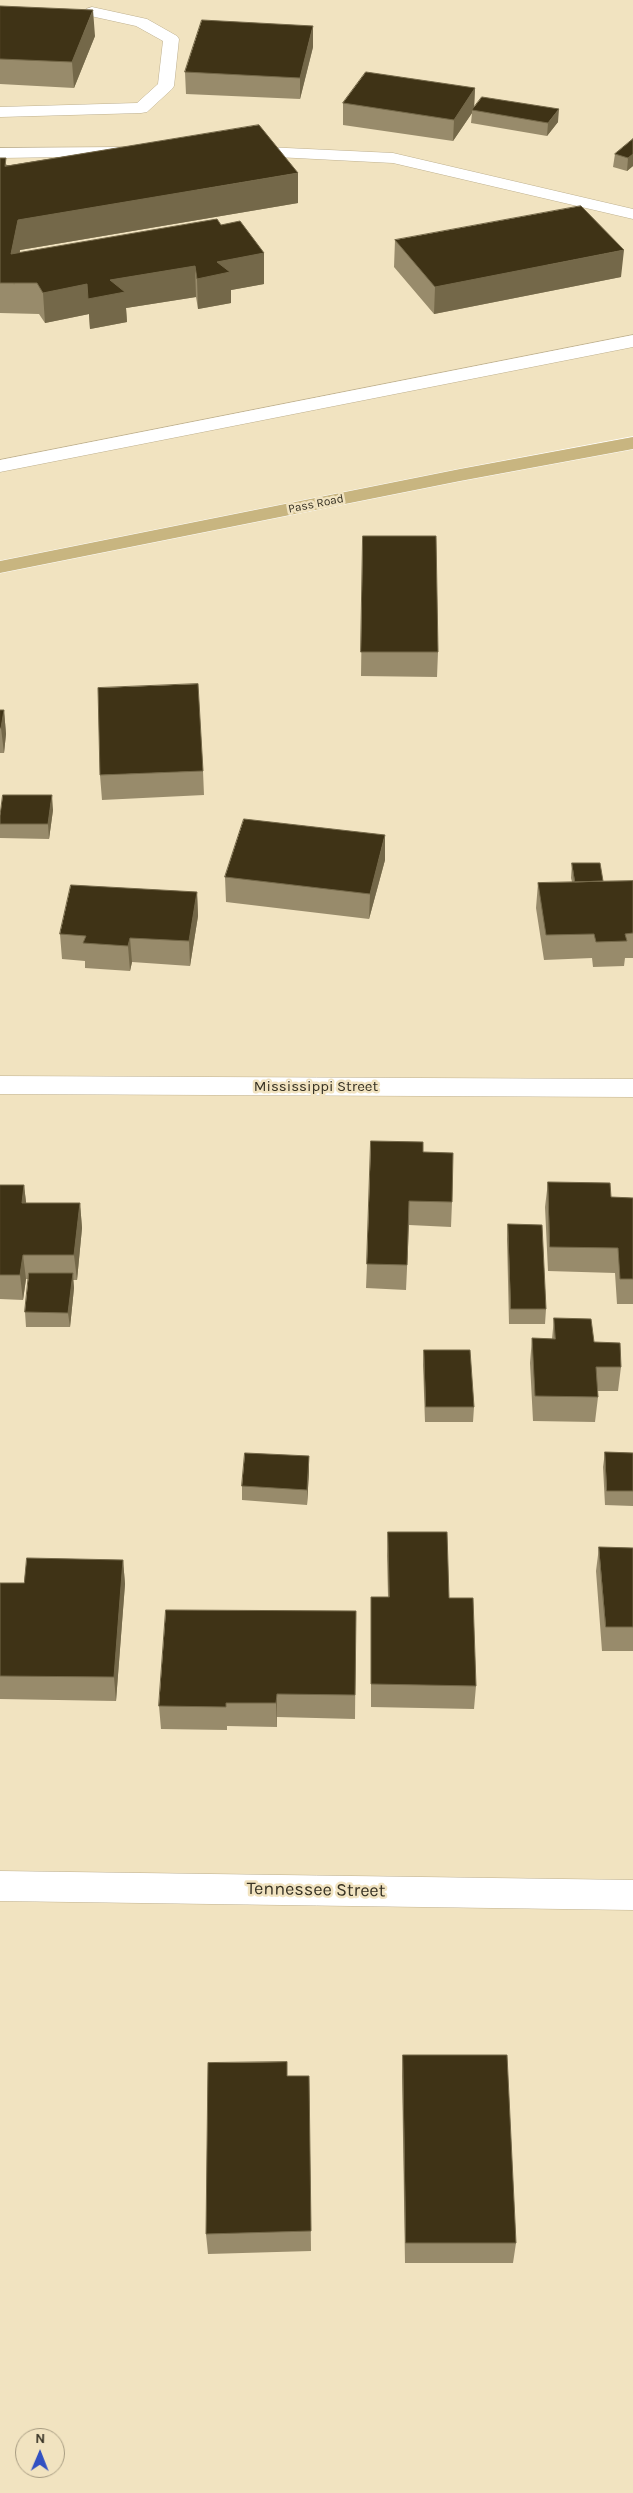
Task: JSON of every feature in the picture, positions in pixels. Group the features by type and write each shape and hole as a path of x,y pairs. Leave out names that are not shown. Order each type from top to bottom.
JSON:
{"main road":[{"name":"Pass Road","path":"0,567 450,477 633,443"}],"street":[{"path":"0,112 141,108 166,86 171,39 141,22 92,12"},
{"path":"228,151 393,158 633,214"},
{"path":"0,153 139,152"},
{"path":"0,466 633,341"},
{"name":"Mississippi Street","path":"0,1085 633,1088"},
{"name":"Tennessee Street","path":"0,1886 633,1895"}],"building":[{"path":"0,6 93,10 72,62 0,59"},
{"path":"202,20 313,26 300,78 185,72"},
{"path":"366,72 475,88 454,120 343,103"},
{"path":"482,97 559,109 548,123 472,110"},
{"path":"259,125 298,173 18,220 11,254 217,219 221,225 240,221 264,253 217,262 230,272 197,279 195,266 110,280 125,292 88,299 87,284 43,293 37,283 0,283 0,158 6,158 5,166"},
{"path":"633,139 633,154 628,158 615,154"},
{"path":"581,206 624,250 435,287 395,240"},
{"path":"363,536 436,536 438,652 361,652"},
{"path":"198,684 203,771 100,775 98,688"},
{"path":"0,710 4,710 1,728 0,728"},
{"path":"3,795 52,795 48,824 0,824"},
{"path":"244,819 385,835 370,894 225,877"},
{"path":"572,863 600,863 603,881 575,882"},
{"path":"633,881 633,933 625,934 627,941 596,942 594,934 546,935 538,883"},
{"path":"71,885 197,892 189,941 130,938 128,946 83,943 86,936 60,934"},
{"path":"371,1141 423,1142 423,1152 453,1153 452,1202 409,1201 407,1265 367,1264"},
{"path":"548,1182 610,1183 611,1197 633,1198 633,1279 620,1279 618,1248 550,1247"},
{"path":"0,1185 24,1185 22,1203 80,1203 74,1255 23,1255 20,1275 0,1275"},
{"path":"508,1224 542,1225 546,1309 511,1309"},
{"path":"29,1273 73,1273 68,1313 25,1312"},
{"path":"554,1318 591,1319 594,1342 620,1343 621,1367 596,1367 598,1397 535,1396 532,1338 555,1339"},
{"path":"424,1350 470,1350 474,1407 426,1407"},
{"path":"605,1452 633,1453 633,1491 607,1491"},
{"path":"245,1453 309,1456 307,1490 242,1486"},
{"path":"388,1532 447,1532 449,1598 473,1598 476,1686 371,1684 371,1597 389,1597"},
{"path":"599,1547 633,1548 633,1627 606,1627"},
{"path":"27,1558 123,1560 114,1677 0,1676 0,1583 24,1583"},
{"path":"166,1610 356,1611 355,1695 277,1694 276,1703 226,1703 226,1707 159,1706"},
{"path":"403,2055 507,2055 516,2243 406,2243"},
{"path":"287,2062 287,2076 309,2076 311,2231 206,2234 208,2063"}]}
